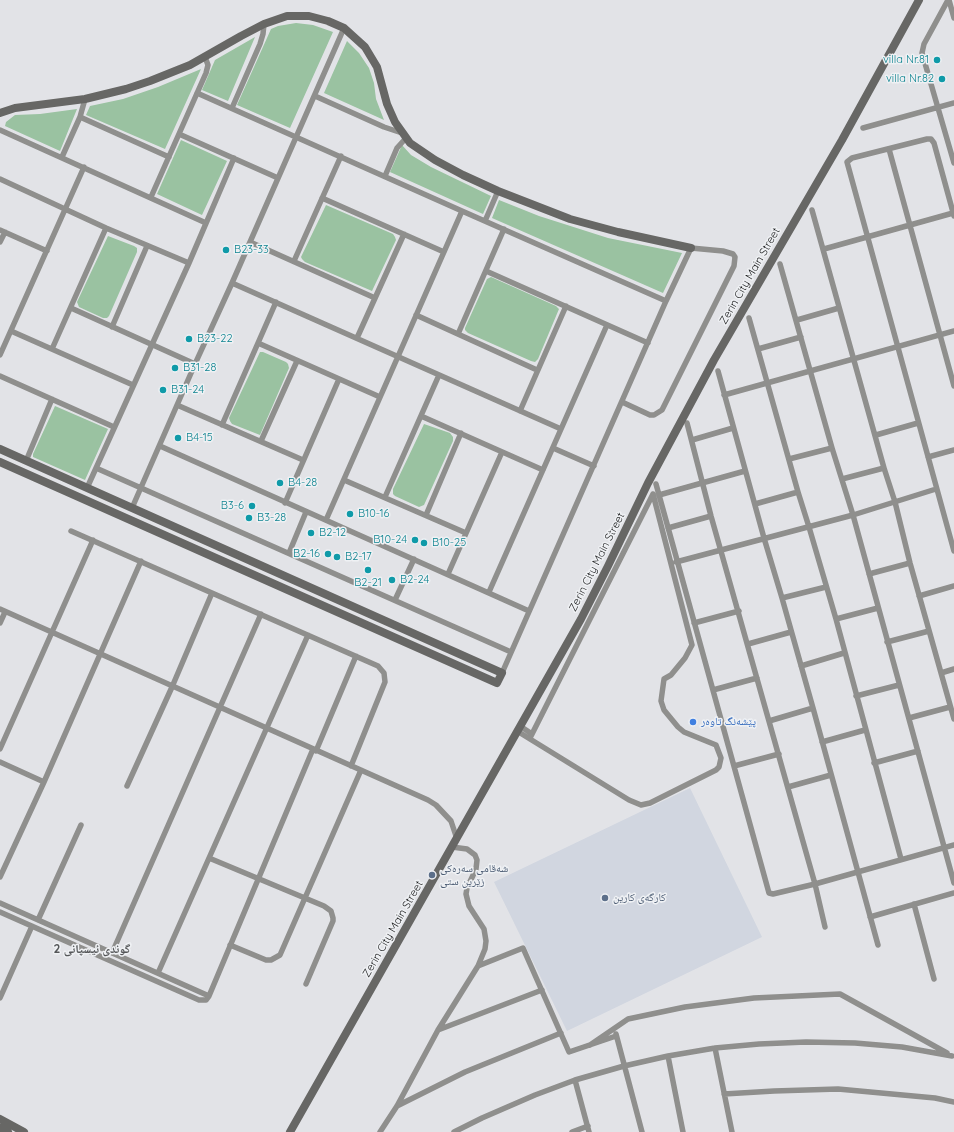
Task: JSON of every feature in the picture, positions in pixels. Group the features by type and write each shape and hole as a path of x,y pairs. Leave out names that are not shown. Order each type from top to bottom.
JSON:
{"street":[{"name":"Zerin City Main Street","path":"290,1132 584,613 648,483 714,360 842,140 919,0"},
{"path":"948,0 954,18"},
{"path":"948,0 922,50 954,163"},
{"path":"0,113 15,108 85,99 150,81 190,65 264,24 287,16 309,16 328,21 344,28 365,47 372,57 380,75 387,104 395,122 415,147 435,160 498,191 570,219 618,232 691,248 723,251 733,254 735,257 734,266 662,410 659,414 650,415 622,402"},
{"path":"232,108 262,39 264,24"},
{"path":"132,508 344,28"},
{"path":"151,197 207,69 208,65 206,57"},
{"path":"197,93 666,300"},
{"path":"315,96 404,135"},
{"path":"62,157 80,117 85,99"},
{"path":"863,128 954,103"},
{"path":"80,117 169,157"},
{"path":"0,130 206,223"},
{"path":"179,134 278,178"},
{"path":"385,176 404,135"},
{"path":"824,249 867,238 910,226 954,215 933,141 931,139 927,138 852,158 847,162 867,238 928,457 936,490 954,551"},
{"path":"888,149 954,386"},
{"path":"294,261 340,156"},
{"path":"87,488 189,263 234,158"},
{"path":"0,356 84,168"},
{"path":"0,179 65,210 189,263"},
{"path":"485,221 498,191"},
{"path":"322,198 444,252"},
{"path":"812,210 824,249 853,359 895,502 910,564 954,719"},
{"path":"326,520 462,211"},
{"path":"52,349 106,228"},
{"path":"458,334 504,229"},
{"path":"0,242 2,231 47,251"},
{"path":"357,338 404,234"},
{"path":"250,242 375,298"},
{"path":"112,327 147,246"},
{"path":"0,462 497,683 666,300 691,248"},
{"path":"780,264 832,448 853,515 954,883"},
{"path":"486,271 648,343"},
{"path":"232,283 561,429"},
{"path":"222,425 276,302"},
{"path":"520,411 566,306"},
{"path":"71,308 195,364"},
{"path":"797,320 839,308"},
{"path":"416,315 537,370"},
{"path":"749,318 798,492 836,619 901,859"},
{"path":"489,592 607,325"},
{"path":"11,331 133,386"},
{"path":"724,395 954,331"},
{"path":"758,349 801,337"},
{"path":"258,343 380,397"},
{"path":"261,442 297,361"},
{"path":"718,371 878,945"},
{"path":"385,497 439,375"},
{"path":"0,376 114,427"},
{"path":"285,503 339,379"},
{"path":"26,461 52,400"},
{"path":"177,405 303,460"},
{"path":"421,416 543,470"},
{"path":"687,423 720,549 739,611 815,884 825,927"},
{"path":"876,435 918,423"},
{"path":"692,440 733,428"},
{"path":"426,516 461,434"},
{"path":"160,446 529,611"},
{"path":"553,448 594,466"},
{"path":"789,459 832,448"},
{"path":"0,450 502,673"},
{"path":"928,457 954,450"},
{"path":"448,574 502,452"},
{"path":"96,468 511,652"},
{"path":"842,479 884,468"},
{"path":"659,495 745,471"},
{"path":"344,480 466,533"},
{"path":"656,484 676,562 769,892 775,894 815,884 954,844"},
{"path":"676,562 720,549 853,515 936,490"},
{"path":"755,504 798,492"},
{"path":"518,728 629,800 641,805 650,803 716,770 719,767 721,758 716,745 684,732 664,710 661,701 664,679 671,675 685,658 692,645 653,494 531,736"},
{"path":"289,553 306,512"},
{"path":"668,528 711,516"},
{"path":"163,534 167,523"},
{"path":"71,530 356,656 382,669 385,682 351,766"},
{"path":"0,749 93,540"},
{"path":"395,600 414,559"},
{"path":"0,877 44,782 141,561"},
{"path":"869,574 910,564"},
{"path":"919,596 954,586"},
{"path":"782,598 826,587"},
{"path":"316,602 320,592"},
{"path":"127,786 172,687 212,593"},
{"path":"836,619 878,608"},
{"path":"0,623 3,610 100,655 416,794 436,805 451,821 457,839"},
{"path":"694,623 739,611"},
{"path":"112,953 261,614"},
{"path":"887,642 929,631"},
{"path":"748,644 791,632"},
{"path":"158,973 308,635"},
{"path":"801,666 844,653"},
{"path":"0,912 204,1001 209,996 258,878 356,656"},
{"path":"941,673 954,669"},
{"path":"713,690 757,678"},
{"path":"856,696 899,685"},
{"path":"909,718 950,707"},
{"path":"769,720 813,708"},
{"path":"822,742 865,730"},
{"path":"874,763 918,751"},
{"path":"734,766 779,754"},
{"path":"0,762 44,782"},
{"path":"230,945 266,960 276,958 283,950 361,770"},
{"path":"788,787 831,775"},
{"path":"38,920 81,825"},
{"path":"380,1132 397,1106 438,1030 478,966 485,948 486,935 481,924 468,906 466,894 466,888 476,869 477,860 475,855 467,849 452,847"},
{"path":"209,858 328,908 333,918 332,925 306,984"},
{"path":"870,917 954,893"},
{"path":"0,903 209,996"},
{"path":"914,904 934,979"},
{"path":"0,998 32,926"},
{"path":"478,966 523,948 569,1052 616,1036"},
{"path":"438,1030 542,990"},
{"path":"590,1045 622,1022 634,1017 705,1003 754,998 840,994 953,1056"},
{"path":"614,1028 642,1132"},
{"path":"397,1106 479,1066 561,1034"},
{"path":"454,1132 535,1095 575,1080 624,1066 668,1056 715,1048 806,1042 855,1043 902,1047 953,1056"},
{"path":"715,1048 732,1132"},
{"path":"668,1056 683,1132"},
{"path":"572,1132 589,1129 575,1080"},
{"path":"724,1094 838,1089 919,1096 954,1102"},
{"path":"0,1119 24,1132"},
{"path":"0,1128 8,1132"}],"shaded area":[{"path":"690,788 762,937 567,1031 494,882"}],"green space":[{"path":"296,23 313,25 333,32 290,128 237,105 271,29 278,26"},
{"path":"255,37 228,101 202,90 215,60"},
{"path":"347,41 359,53 369,68 374,83 376,99 384,120 324,93"},
{"path":"201,69 165,149 86,115 90,106 123,99 158,87"},
{"path":"77,109 60,151 5,126 6,122 15,115 40,114"},
{"path":"181,140 227,161 202,215 157,194"},
{"path":"402,145 411,155 431,167 491,196 483,214 390,172"},
{"path":"499,200 539,216 608,238 682,253 663,293 492,218"},
{"path":"326,205 393,234 395,237 396,240 372,291 305,262 302,259 301,257"},
{"path":"108,236 134,246 137,248 137,252 109,316 107,318 103,318 79,307 77,302"},
{"path":"491,277 556,306 559,309 538,359 535,362 468,333 465,330 487,279"},
{"path":"260,352 286,362 289,368 260,435 232,424 229,418"},
{"path":"55,406 108,429 85,480 33,457"},
{"path":"424,424 450,433 453,437 453,441 424,505 419,507 395,496 393,494 393,489"}],"place":[{"name":"villa Nr.81","path":"937,60"},
{"name":"villa Nr.82","path":"942,79"},
{"name":"B23-33","path":"226,250"},
{"name":"B23-22","path":"189,339"},
{"name":"B31-28","path":"175,368"},
{"name":"B31-24","path":"163,390"},
{"name":"B4-15","path":"178,438"},
{"name":"B4-28","path":"280,483"},
{"name":"B3-6","path":"252,506"},
{"name":"B10-16","path":"350,514"},
{"name":"B3-28","path":"249,518"},
{"name":"B2-12","path":"311,533"},
{"name":"B10-24","path":"415,540"},
{"name":"B10-25","path":"424,543"},
{"name":"B2-16","path":"328,554"},
{"name":"B2-17","path":"337,557"},
{"name":"B2-21","path":"368,570"},
{"name":"B2-24","path":"392,580"},
{"name":"پێشەنگ تاوەر","path":"693,722"},
{"name":"شەقامی سەرەکی زێرین ستی","path":"432,875"},
{"name":"کارگەی کارین","path":"605,898"}],"district":[{"name":"گوندی ئیسپانی 2","path":"92,949"}]}
